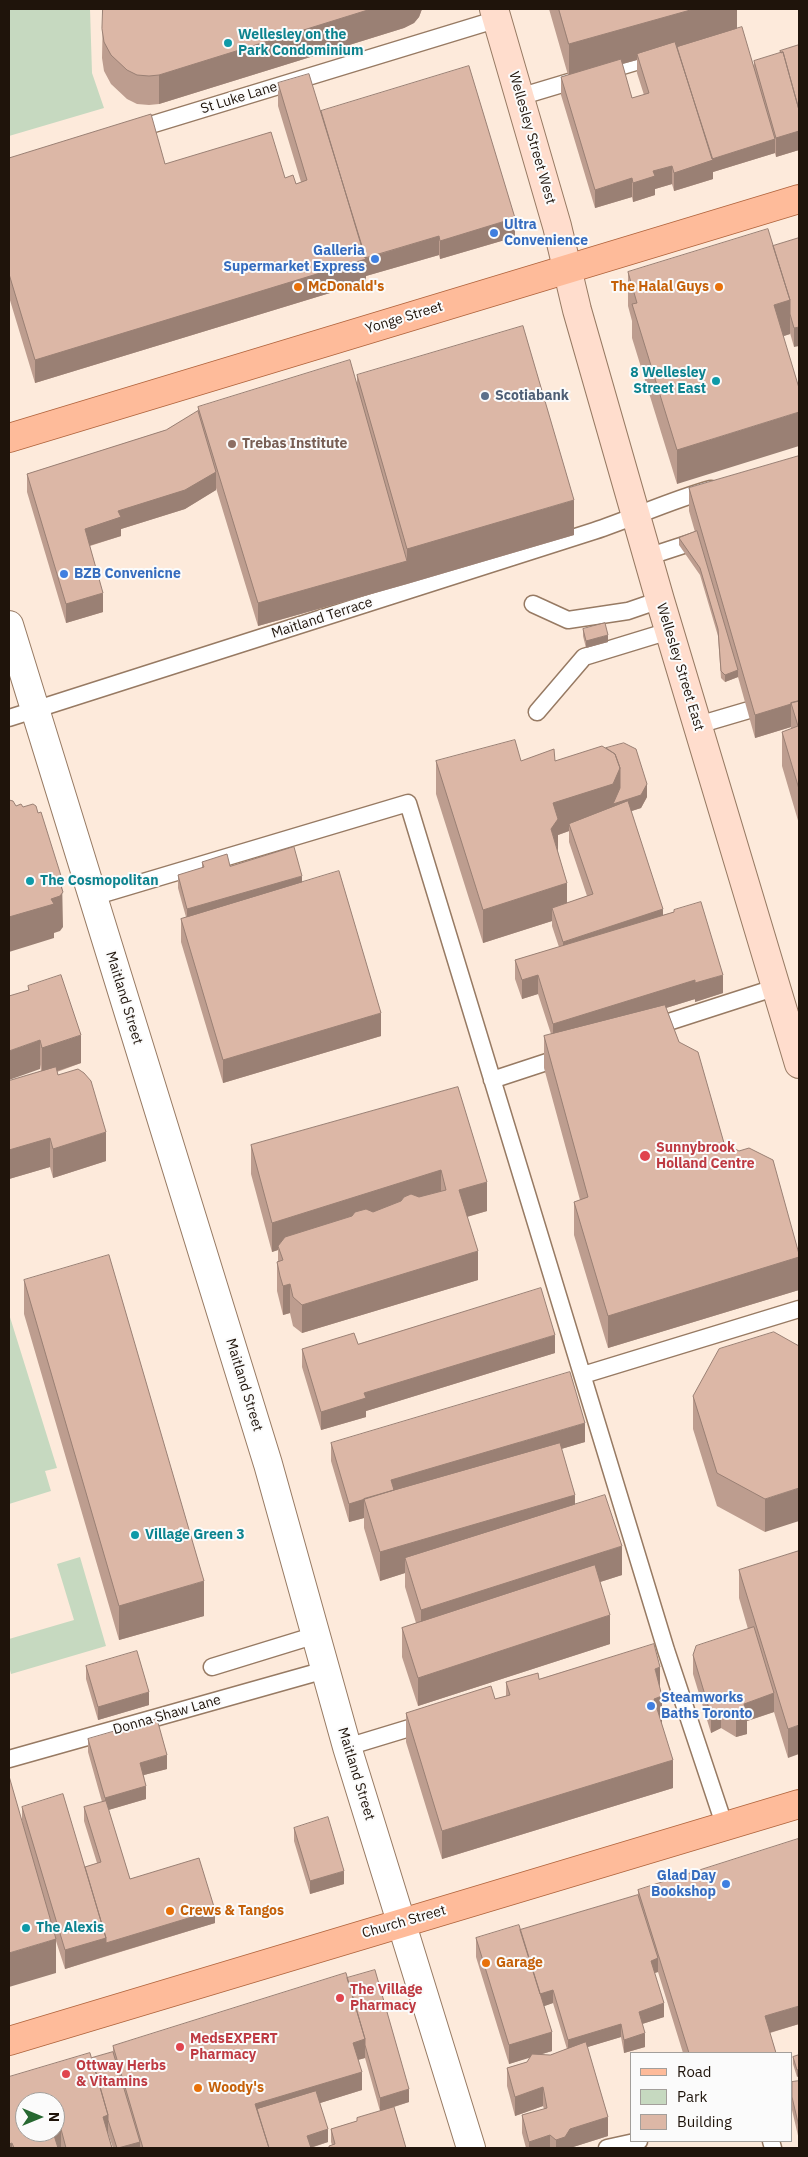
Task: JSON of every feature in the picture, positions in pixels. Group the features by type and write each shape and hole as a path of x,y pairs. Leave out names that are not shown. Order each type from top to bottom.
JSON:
{"main road":[{"name":"Yonge Street","path":"9,438 799,199"},
{"name":"Church Street","path":"9,2041 799,1804"}],"street":[{"name":"Wellesley Street West","path":"496,14 557,226 567,268"},
{"name":"Wellesley Street East","path":"567,268 577,310 647,556 799,1064"},
{"name":"Maitland Street","path":"9,625 268,1464 347,1747 471,2148"}],"lane":[{"name":"St Luke Lane","path":"118,135 496,14"},
{"path":"519,97 666,53"},
{"name":"Maitland Terrace","path":"9,718 36,711 636,517 674,499 728,484"},
{"path":"647,556 696,541"},
{"path":"533,604 568,620 628,611 660,600"},
{"path":"537,712 584,657 669,631"},
{"path":"698,725 749,710"},
{"path":"93,897 408,803 666,1650 724,1827"},
{"path":"631,1034 776,987"},
{"path":"492,1080 576,1052"},
{"path":"582,1375 799,1309"},
{"path":"212,1667 316,1635"},
{"path":"648,1655 666,1650"},
{"name":"Donna Shaw Lane","path":"9,1759 325,1670"},
{"path":"347,1747 439,1719"},
{"path":"607,2148 634,2142"}],"green space":[{"path":"9,9 90,9 92,73 104,108 9,136"},
{"path":"9,1314 57,1468 45,1471 51,1491 9,1504"},
{"path":"80,1557 106,1646 11,1674 9,1666 9,1639 74,1620 57,1564"}],"building":[{"path":"103,9 371,9 159,75 149,76 137,75 127,70 111,55 104,42 102,29"},
{"path":"559,9 694,9 569,44"},
{"path":"742,27 775,139 712,159 677,47"},
{"path":"675,42 713,160 674,173 672,166 653,171 655,176 633,183 632,178 595,190 561,77 621,59 632,98 649,93 637,54"},
{"path":"799,45 799,110 783,52 781,53 780,51"},
{"path":"783,52 799,110 799,131 776,138 754,61"},
{"path":"469,66 515,218 440,241 439,236 365,258 321,111"},
{"path":"309,74 366,259 35,360 9,274 9,158 151,114 165,164 271,132 285,178 293,175 296,184 307,180 278,83"},
{"name":"8 Wellesley Street East","path":"768,229 790,300 774,305 799,388 799,412 677,450 632,304 637,303 628,272"},
{"path":"799,238 799,327 794,328 790,314 790,300 773,246"},
{"path":"523,326 574,500 407,549 357,375"},
{"path":"350,360 407,561 258,603 198,407"},
{"path":"198,411 216,472 185,490 118,511 121,517 85,529 103,593 66,604 27,474 166,430"},
{"path":"799,456 799,701 755,715 689,488"},
{"path":"697,531 738,670 725,675 721,671 718,629 700,568 679,538"},
{"path":"605,623 608,635 586,641 583,629"},
{"path":"799,701 799,789 782,732 798,726 791,703"},
{"path":"515,740 521,761 554,749 555,761 602,746 615,754 620,768 613,784 553,803 558,819 551,829 567,883 483,910 436,761"},
{"path":"624,743 636,749 647,784 641,795 613,804 620,788 620,768 615,754 606,748"},
{"name":"The Cosmopolitan","path":"9,800 13,801 16,806 21,804 23,807 33,804 36,806 38,813 41,812 62,879 59,880 63,892 60,896 51,899 54,904 9,917"},
{"path":"628,801 663,909 563,942 552,908 593,894 569,824"},
{"path":"294,847 302,876 187,909 178,875 204,867 202,862 227,854 230,866"},
{"path":"339,871 381,1013 223,1060 181,919"},
{"path":"701,902 723,975 695,983 695,980 553,1024 538,975 522,980 515,960 674,912 674,910"},
{"path":"61,975 81,1035 42,1048 40,1040 9,1051 9,996 29,990 28,986"},
{"path":"665,1005 679,1042 698,1052 724,1143 739,1151 749,1148 773,1160 799,1257 608,1316 574,1202 588,1197 544,1036"},
{"path":"56,1067 58,1075 78,1069 91,1081 106,1132 53,1149 50,1138 9,1150 9,1081"},
{"path":"458,1087 487,1182 459,1190 478,1251 302,1305 293,1297 290,1284 283,1286 280,1276 277,1262 283,1260 278,1246 285,1237 352,1216 355,1212 366,1209 373,1212 401,1201 404,1197 411,1194 419,1197 446,1190 441,1170 272,1223 251,1145"},
{"name":"Village Green 3","path":"109,1255 204,1581 119,1606 24,1280"},
{"path":"541,1288 555,1335 364,1393 366,1398 321,1412 302,1349 354,1333 358,1344"},
{"path":"774,1332 799,1346 799,1488 765,1499 717,1473 693,1396 719,1349"},
{"path":"570,1372 585,1423 391,1480 394,1490 349,1504 331,1443"},
{"path":"560,1443 575,1495 380,1552 364,1499"},
{"path":"605,1495 622,1546 421,1610 405,1558"},
{"path":"799,1551 799,1725 788,1729 739,1570"},
{"path":"595,1565 610,1615 418,1678 402,1628"},
{"path":"754,1627 774,1693 744,1704 747,1715 736,1719 721,1710 711,1715 693,1655 696,1646"},
{"path":"654,1644 660,1667 655,1669 662,1696 654,1699 673,1760 442,1831 406,1713 491,1686 495,1699 510,1695 506,1682 538,1673 539,1679"},
{"path":"137,1651 149,1692 98,1707 86,1666"},
{"path":"157,1719 167,1755 140,1763 146,1786 105,1798 88,1739"},
{"name":"The Alexis","path":"9,1776 56,1939 9,1953"},
{"path":"63,1794 106,1938 65,1950 22,1807"},
{"path":"106,1801 130,1879 199,1858 215,1910 106,1943 85,1867 101,1862 84,1807"},
{"path":"328,1817 344,1871 310,1881 294,1828"},
{"path":"798,1839 799,2006 765,2016 776,2052 689,2052 638,1890"},
{"path":"638,1895 658,1958 651,1961 664,2003 639,2012 645,2033 624,2040 621,2024 568,2040 553,1990 540,1994 520,1930"},
{"path":"519,1925 552,2032 509,2045 476,1938"},
{"path":"375,1970 409,2089 380,2098 347,1978"},
{"path":"346,1973 365,2039 353,2043 362,2072 255,2104 269,2148 143,2148 113,2046"},
{"path":"586,2042 608,2117 570,2129 565,2137 556,2140 550,2135 529,2142 522,2115 547,2108 543,2087 515,2097 507,2068 527,2062 532,2054 550,2055"},
{"path":"113,2052 140,2142 118,2148 108,2120 92,2058"},
{"path":"90,2053 108,2115 103,2117 112,2148 66,2148 65,2092 15,2092 15,2142 56,2142 58,2148 14,2148 12,2143 9,2144 9,2077"},
{"path":"799,2055 799,2069 797,2070 793,2057"},
{"path":"799,2081 799,2127 793,2101 793,2082"},
{"path":"316,2091 328,2129 307,2136 311,2148 269,2148 257,2109"},
{"path":"394,2107 406,2148 329,2148 329,2146 335,2144 331,2129 357,2121 357,2118"}],"place":[{"name":"Wellesley on the Park Condominium","path":"228,43"},
{"name":"Ultra Convenience","path":"494,233"},
{"name":"Galleria Supermarket Express","path":"375,259"},
{"name":"McDonald's","path":"298,287"},
{"name":"The Halal Guys","path":"719,287"},
{"name":"8 Wellesley Street East","path":"716,381"},
{"name":"Scotiabank","path":"485,396"},
{"name":"Trebas Institute","path":"232,444"},
{"name":"BZB Convenicne","path":"64,574"},
{"name":"The Cosmopolitan","path":"30,881"},
{"name":"Sunnybrook Holland Centre","path":"645,1156"},
{"name":"Village Green 3","path":"135,1535"},
{"name":"Steamworks Baths Toronto","path":"651,1706"},
{"name":"Glad Day Bookshop","path":"726,1884"},
{"name":"Crews & Tangos","path":"170,1911"},
{"name":"The Alexis","path":"26,1928"},
{"name":"Garage","path":"486,1963"},
{"name":"The Village Pharmacy","path":"340,1998"},
{"name":"MedsEXPERT Pharmacy","path":"180,2047"},
{"name":"Ottway Herbs & Vitamins","path":"66,2074"},
{"name":"Woody's","path":"198,2088"}]}
